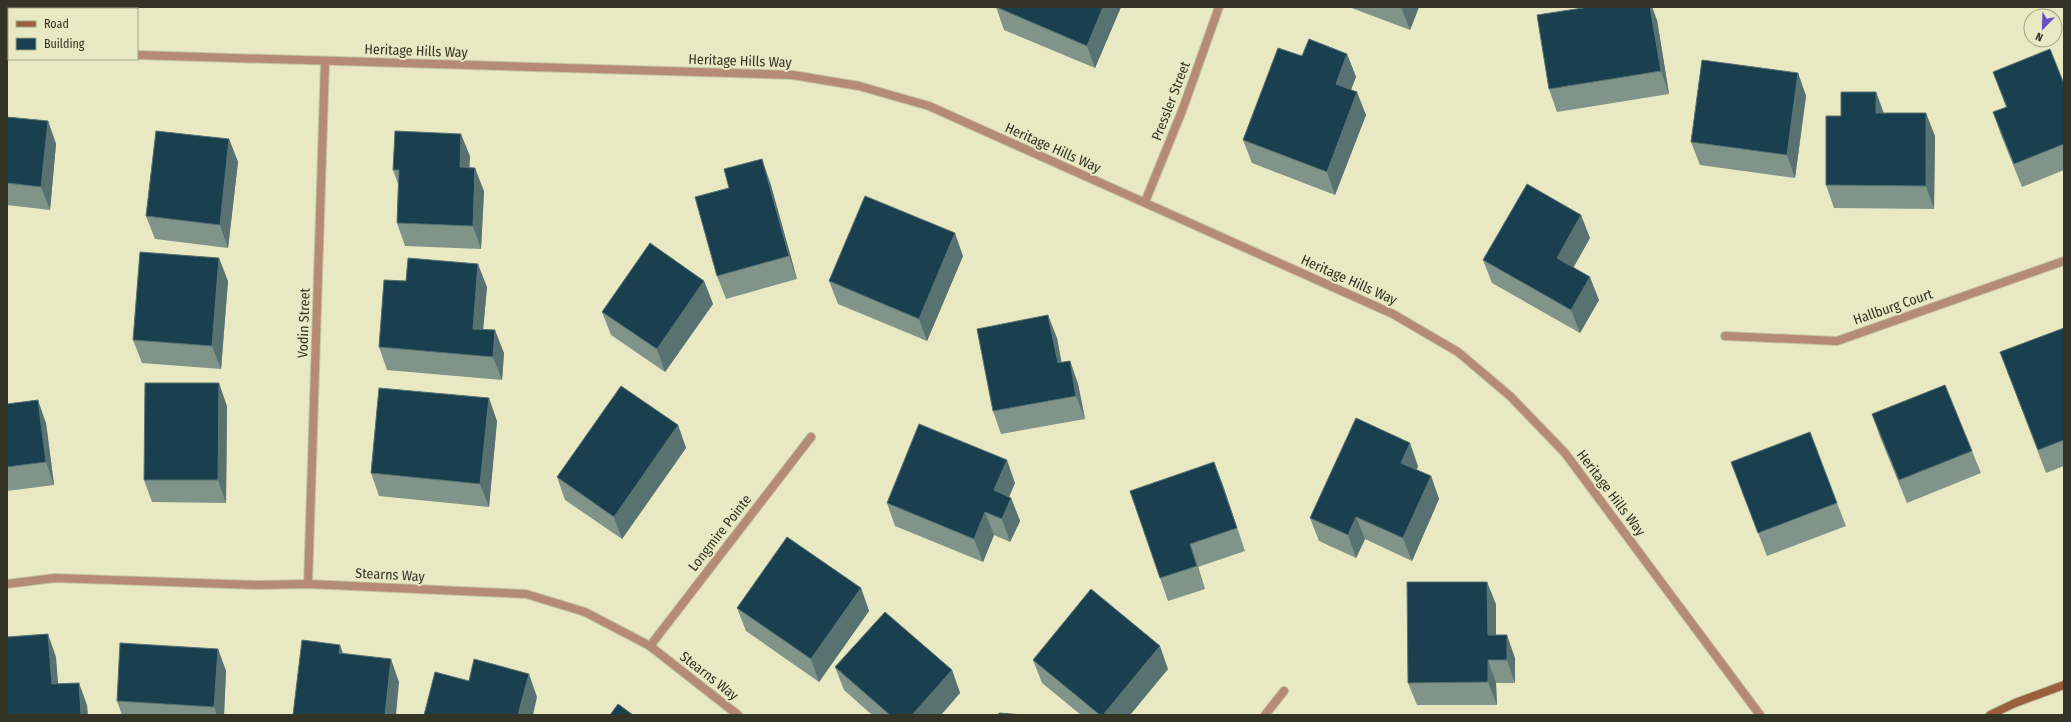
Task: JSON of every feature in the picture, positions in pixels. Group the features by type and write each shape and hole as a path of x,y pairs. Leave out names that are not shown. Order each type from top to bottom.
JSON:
{"main road":[{"path":"1990,715 2015,703 2064,685"}],"street":[{"name":"Pressler Street","path":"1145,202 1182,111 1218,7"},
{"name":"Heritage Hills Way","path":"138,55 325,62 793,75 852,85 929,106 1393,314 1458,352 1498,386 1565,453 1760,715"},
{"name":"Vodin Street","path":"308,584 325,62"},
{"name":"Hallburg Court","path":"1725,336 1837,341 2064,262"},
{"name":"Longmire Pointe","path":"650,646 811,437"},
{"name":"Stearns Way","path":"7,584 55,578 259,585 308,584 526,594 586,612 650,646 738,715"},
{"path":"1265,715 1284,691"}],"building":[{"path":"996,7 1103,7 1087,46"},
{"path":"1589,7 1650,7 1661,71 1549,89 1537,15"},
{"path":"1309,39 1347,54 1336,84 1357,92 1327,172 1243,140 1278,48 1302,56"},
{"path":"2050,49 2064,84 2064,144 2014,164 1993,112 2007,107 1993,72"},
{"path":"1702,60 1798,73 1787,155 1691,142"},
{"path":"1841,92 1876,92 1876,113 1926,113 1926,186 1826,185 1826,116 1841,116"},
{"path":"7,117 48,121 41,187 7,183"},
{"path":"156,131 229,139 220,225 146,216"},
{"path":"395,131 461,134 460,167 475,168 473,226 397,223 399,170 393,170"},
{"path":"762,159 789,256 717,276 695,197 729,188 724,169"},
{"path":"1527,184 1581,215 1557,258 1590,277 1571,310 1483,260"},
{"path":"865,196 955,233 919,319 829,281"},
{"path":"650,243 704,281 657,349 602,312"},
{"path":"140,252 219,258 212,346 133,340"},
{"path":"408,258 478,264 473,329 495,330 493,357 379,347 384,280 406,281"},
{"path":"1048,315 1058,363 1070,361 1076,396 993,411 977,329"},
{"path":"2064,328 2064,440 2038,450 2000,352"},
{"path":"145,383 219,383 218,480 144,480"},
{"path":"1945,385 1972,451 1899,480 1872,414"},
{"path":"621,386 678,425 614,517 557,477"},
{"path":"379,388 489,398 480,484 371,473"},
{"path":"38,400 46,462 7,467 7,404"},
{"path":"1356,418 1410,443 1401,463 1431,476 1403,538 1356,517 1348,535 1310,518"},
{"path":"919,424 1007,460 994,490 1011,498 1002,519 985,512 974,539 887,503"},
{"path":"1810,432 1837,503 1758,533 1731,462"},
{"path":"1214,462 1237,528 1190,544 1197,566 1160,578 1130,491"},
{"path":"787,537 861,588 811,659 737,608"},
{"path":"1407,582 1487,582 1488,635 1507,635 1507,660 1488,660 1488,682 1408,683"},
{"path":"1091,589 1160,646 1103,715 1100,715 1033,660"},
{"path":"885,612 952,670 912,715 890,715 835,667"},
{"path":"48,634 52,684 79,683 81,715 7,715 7,637"},
{"path":"302,640 340,645 339,653 391,659 385,715 293,715"},
{"path":"120,643 218,649 214,707 117,701"},
{"path":"474,659 529,674 518,715 424,715 435,672 469,681"},
{"path":"618,704 633,715 610,715"},
{"path":"999,713 1024,715 999,715"}]}
